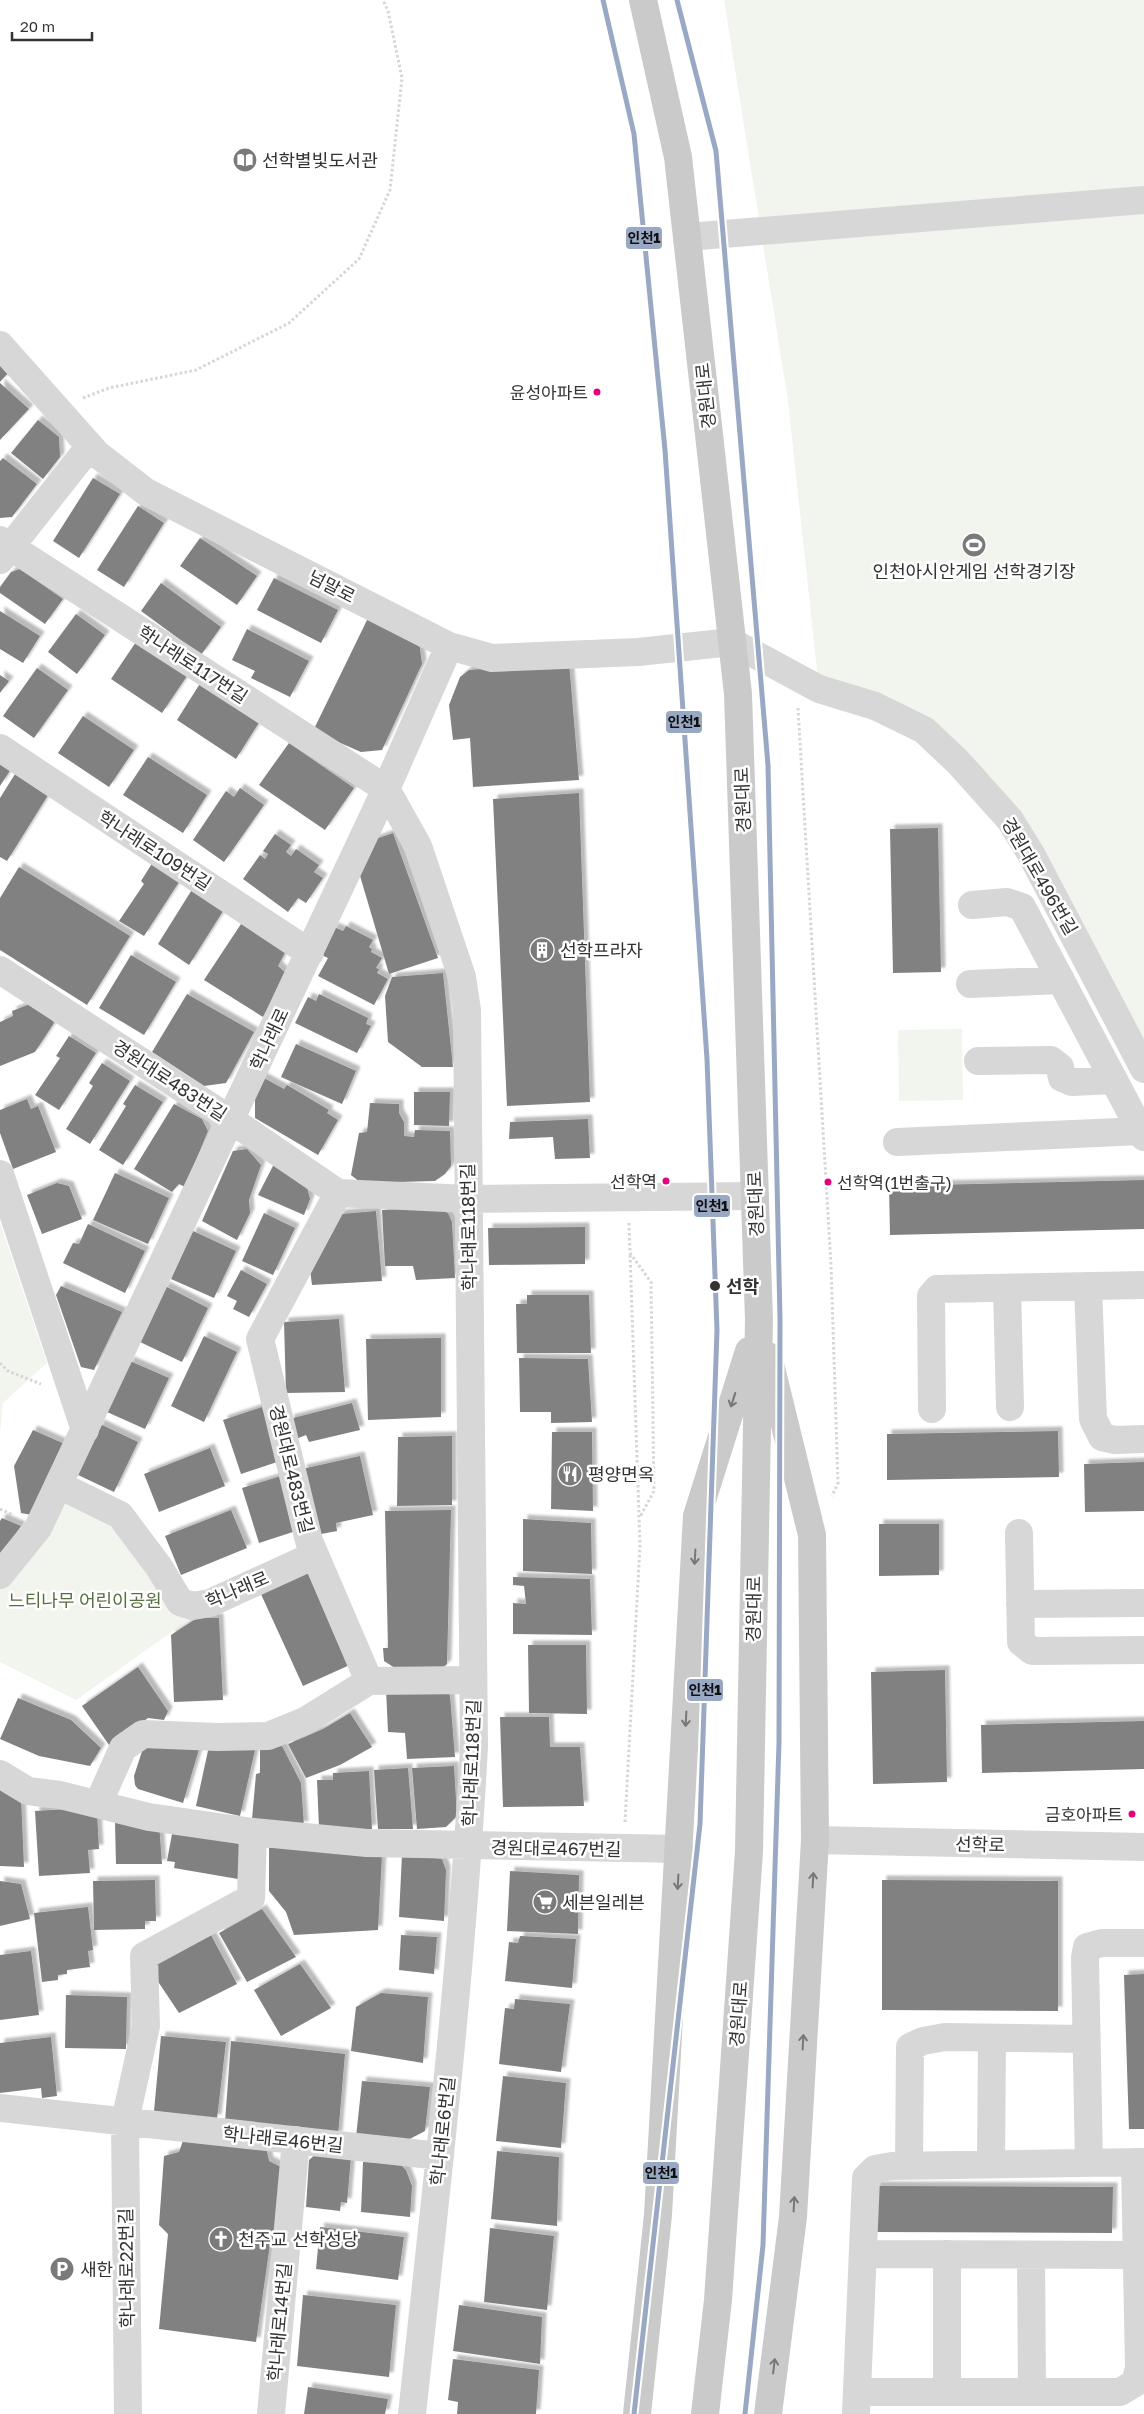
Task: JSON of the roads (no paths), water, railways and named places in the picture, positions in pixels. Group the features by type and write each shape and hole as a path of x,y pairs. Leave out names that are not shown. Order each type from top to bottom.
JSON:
{"main road":[{"name":"경원대로","path":"644,0 678,157 738,694 759,1320 749,1851 718,2300 704,2414"},
{"path":"759,1320 812,1535 815,1840 793,2217 768,2414"},
{"path":"637,2414 658,2215 680,1849 697,1516 759,1320"}],"street":[{"path":"688,237 1144,200"},
{"name":"넘말로","path":"0,345 90,446 146,492 449,646 492,658 638,652 732,642"},
{"path":"4,549 90,446"},
{"name":"학나래로117번길","path":"4,549 386,789"},
{"name":"경원대로496번길","path":"732,642 819,689 875,706 924,730 958,762 1010,820 1031,854 1144,1069"},
{"name":"학나래로","path":"0,1575 37,1531 310,953 386,789 449,646"},
{"name":"학나래로109번길","path":"0,748 310,953"},
{"name":"학나래로118번길","path":"386,789 418,846 462,978 467,1010 474,1747 469,1847"},
{"path":"897,1142 1142,1134 1022,906 1006,902 972,905"},
{"name":"경원대로483번길","path":"0,970 231,1120 338,1193 260,1339 309,1541 315,1555"},
{"path":"970,984 1061,980"},
{"path":"978,1062 1051,1060 1060,1067 1062,1078 1072,1082 1114,1080"},
{"path":"0,1174 85,1430"},
{"path":"338,1193 468,1199 755,1196"},
{"path":"932,1409 931,1296 937,1289 1144,1285"},
{"path":"1088,1286 1093,1419 1102,1437 1115,1440 1144,1439"},
{"path":"1007,1288 1010,1407"},
{"name":"학나래로","path":"59,1485 120,1515 159,1567 180,1602 193,1606 210,1603 315,1555"},
{"path":"1019,1533 1021,1642 1032,1651 1144,1650"},
{"path":"98,1804 123,1748 143,1734 217,1737 268,1736 305,1721 369,1681 315,1555"},
{"path":"1020,1604 1144,1603"},
{"name":"학나래로118번길","path":"369,1681 473,1680"},
{"name":"경원대로467번길","path":"0,1774 28,1791 60,1794 149,1817 253,1832 367,1843 469,1847 680,1849"},
{"path":"125,2122 146,2026 144,1956 251,1898 253,1832"},
{"name":"선학로","path":"815,1840 1144,1847"},
{"name":"학나래로6번길","path":"412,2414 440,2156 469,1847"},
{"path":"1089,2163 1085,1958 1087,1947 1102,1943 1144,1943"},
{"path":"909,2165 910,2047 923,2041 945,2037 1086,2039"},
{"path":"991,2164 992,2038"},
{"name":"학나래로46번길","path":"0,2108 440,2156"},
{"name":"학나래로22번길","path":"125,2122 128,2414"},
{"name":"학나래로14번길","path":"271,2414 296,2140"},
{"path":"1139,2162 1137,2255 1139,2368 1135,2383 1120,2392 948,2392 857,2403 866,2178 875,2169 892,2166 1089,2163 1139,2162"},
{"path":"863,2254 1137,2255"},
{"path":"947,2254 948,2392"},
{"path":"1030,2255 1032,2392"}],"place":[{"name":"선학별빛도서관","path":"245,160"},
{"name":"윤성아파트","path":"597,392"},
{"name":"인천아시안게임 선학경기장","path":"974,545"},
{"name":"선학프라자","path":"542,950"},
{"name":"선학역","path":"666,1181"},
{"name":"선학역(1번출구)","path":"828,1182"},
{"name":"선학","path":"715,1286"},
{"name":"평양면옥","path":"570,1474"},
{"name":"금호아파트","path":"1132,1814"},
{"name":"세븐일레븐","path":"545,1902"},
{"name":"천주교 선학성당","path":"221,2239"},
{"name":"새한","path":"62,2269"}],"park label":[{"name":"느티나무 어린이공원","path":"85,1600"}]}
